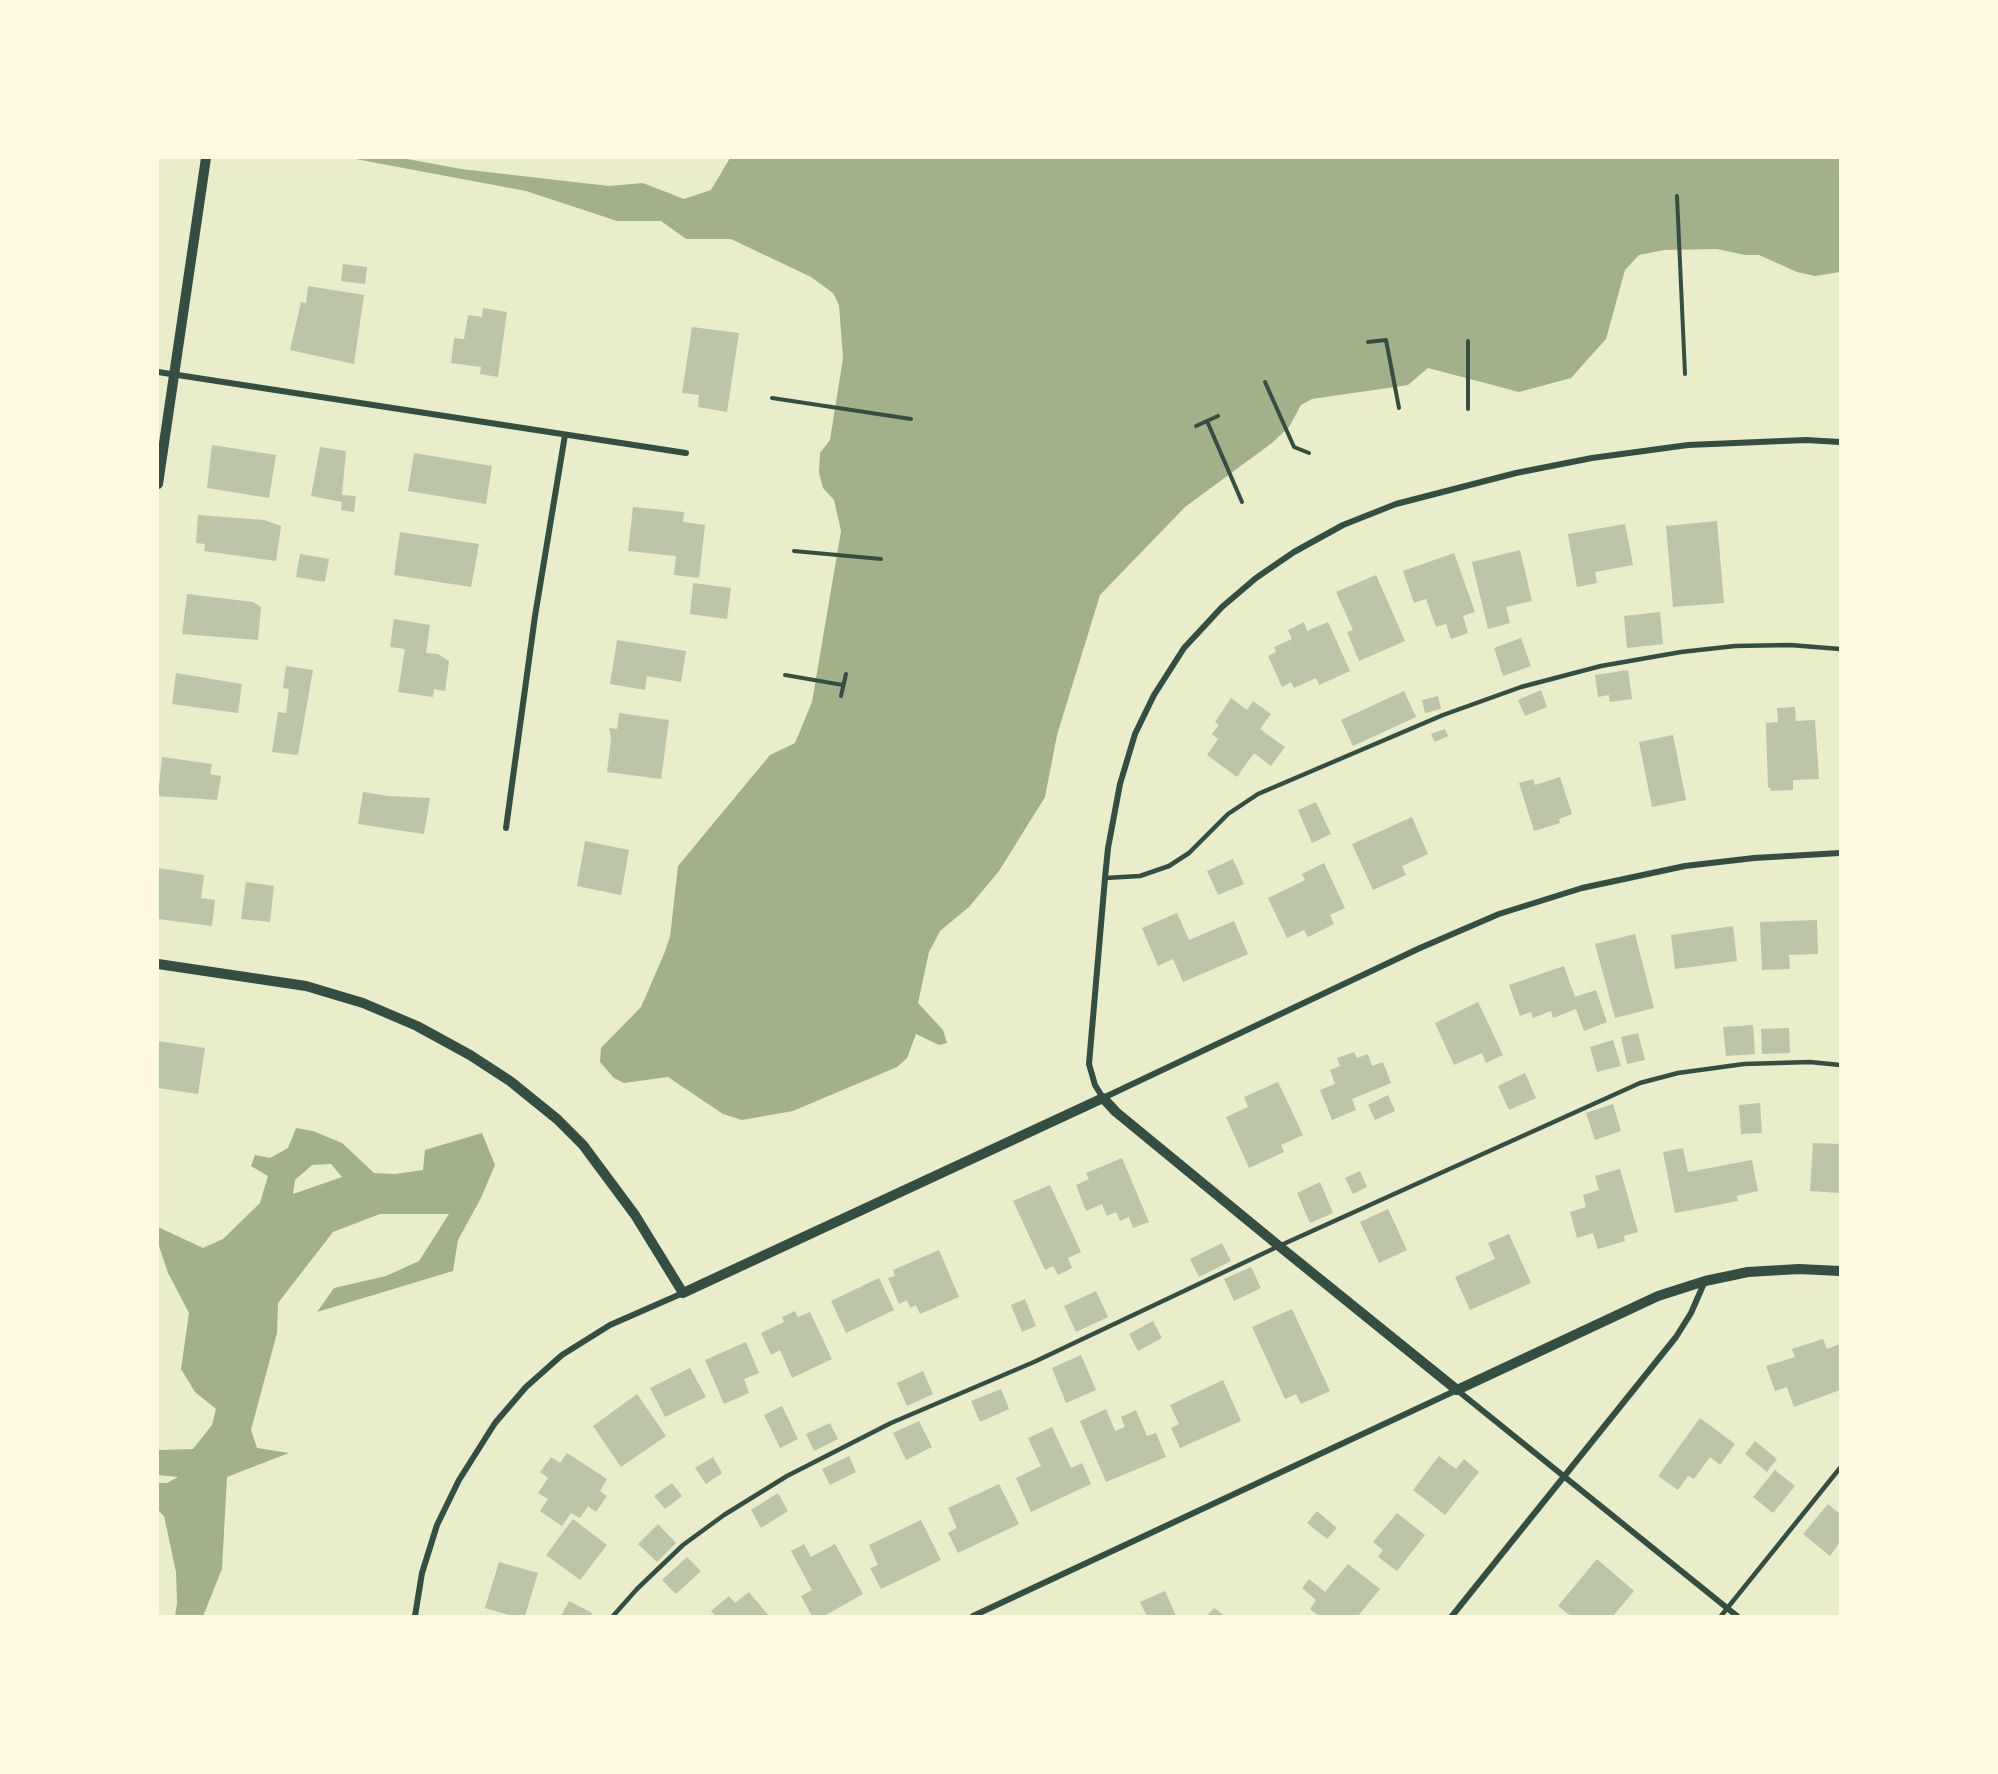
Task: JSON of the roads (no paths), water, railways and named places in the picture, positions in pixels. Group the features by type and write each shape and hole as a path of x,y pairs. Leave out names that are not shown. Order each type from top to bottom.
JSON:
{"street":[{"path":"158,484 206,158"},
{"path":"158,372 686,453"},
{"path":"506,828 536,616 565,435"},
{"path":"1737,1617 1279,1246 1116,1112 1103,1098 1095,1085 1089,1064 1105,878 1120,784 1135,734 1154,695 1184,648 1221,607 1256,578 1294,552 1343,525 1396,504 1592,458 1688,445 1806,440 1840,442"},
{"path":"415,1617 422,1573 437,1525 459,1480 495,1423 526,1387 562,1355 610,1325 1103,1098 1420,948 1499,914 1582,888 1685,866 1754,858 1840,853"},
{"path":"158,963 306,986 363,1003 417,1026 470,1055 518,1088 557,1119 583,1145 635,1215 683,1293"},
{"path":"973,1617 1658,1296 1705,1281 1758,1271 1799,1269 1840,1271"},
{"path":"1452,1617 1676,1337 1691,1313 1705,1281"}],"lane":[{"path":"1105,878 1140,876 1169,866 1189,853 1228,814 1258,794 1443,715 1521,687 1601,666 1681,652 1735,646 1790,645 1840,649"},
{"path":"613,1617 637,1589 683,1545 724,1515 787,1476 891,1423 1034,1362 1279,1246 1640,1083 1678,1073 1744,1064 1810,1062 1840,1065"},
{"path":"1722,1617 1840,1468"}]}
